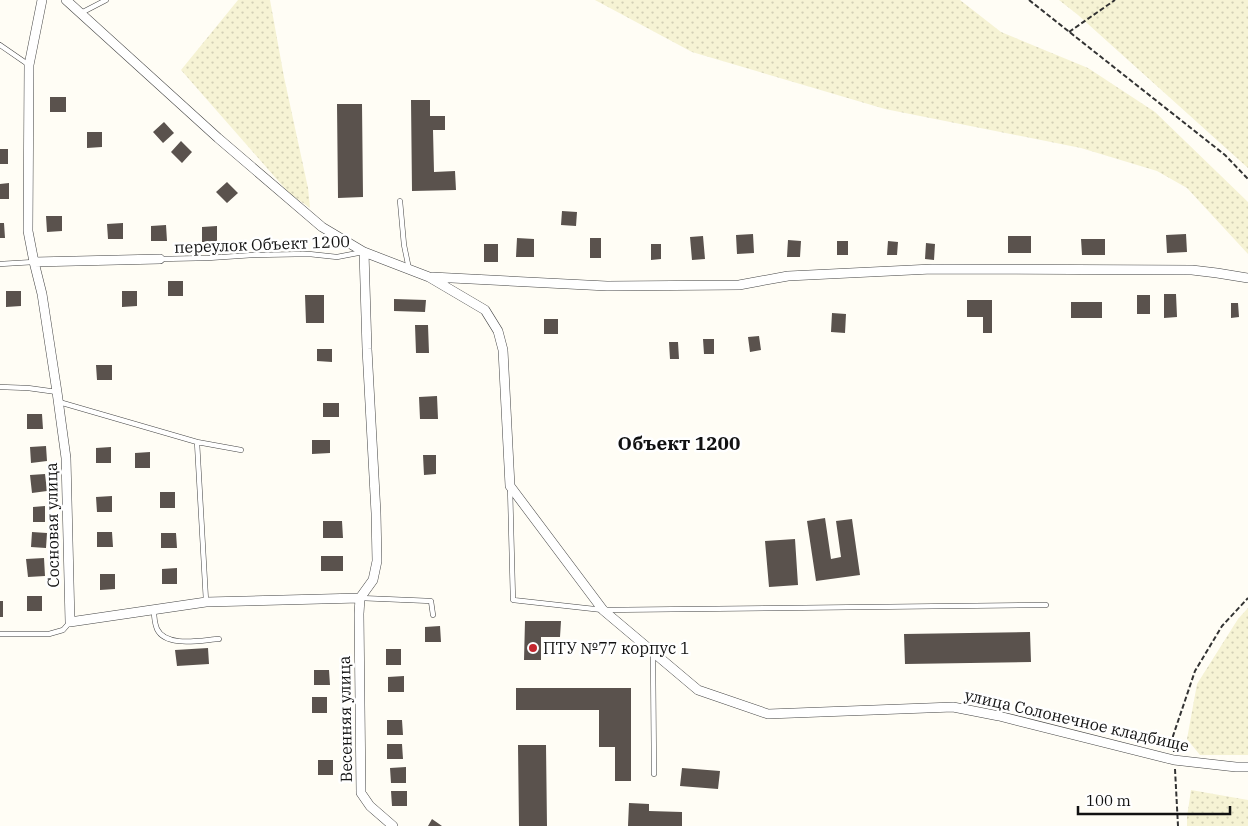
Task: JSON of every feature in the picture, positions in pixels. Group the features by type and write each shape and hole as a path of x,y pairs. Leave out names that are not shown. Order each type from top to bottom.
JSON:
{"street":[{"name":"Сосновая улица","path":"42,0 29,65 28,231 42,294 58,392 66,458 70,622"},
{"path":"66,0 218,138 322,227 364,252 429,277 485,310 498,330 503,350 510,486"},
{"path":"70,622 206,602 360,598 373,580 377,560 364,252"},
{"path":"34,262 160,259"},
{"path":"429,277 607,286 739,285 788,276 932,269 1192,270 1217,272 1248,278"},
{"name":"улица Солонечное кладбище","path":"510,486 602,610 698,690 768,714 953,707 998,716 1174,760 1248,767"},
{"name":"Весенняя улица","path":"360,598 361,793 370,806 393,826"}],"lane":[{"path":"80,13 106,0"},
{"path":"0,45 29,65"},
{"path":"400,201 404,245 409,269"},
{"name":"переулок Объект 1200","path":"160,259 310,254 338,257 364,252"},
{"path":"0,264 34,262"},
{"path":"0,387 58,392"},
{"path":"59,402 197,442 241,450"},
{"path":"197,442 206,602"},
{"path":"510,486 513,600 602,610 1046,605"},
{"path":"360,598 431,601 433,615"},
{"path":"154,610 157,630 164,637 178,642 219,639"},
{"path":"0,634 49,634 63,630 70,622"},
{"path":"653,653 654,774"}],"path":[{"path":"1029,0 1224,155 1248,179"},
{"path":"1069,32 1115,0"},
{"path":"1178,826 1173,736 1195,671 1222,626 1248,598"}],"shaded area":[{"path":"238,0 270,0 284,77 308,188 310,208 289,193 181,70"},
{"path":"595,0 960,0 1001,32 1088,68 1155,112 1248,202 1248,254 1187,188 1157,171 1081,148 885,109 692,52"},
{"path":"1059,0 1248,0 1248,168 1078,15"},
{"path":"1248,608 1248,755 1200,755 1187,739 1197,684 1238,619"},
{"path":"1191,790 1248,800 1248,826 1187,826"}],"building":[{"path":"50,97 66,97 66,112 50,112"},
{"path":"411,100 430,100 430,116 445,116 445,130 433,130 434,172 455,171 456,190 412,191"},
{"path":"337,104 362,104 363,197 338,198"},
{"path":"164,122 174,133 163,143 153,132"},
{"path":"87,132 102,132 102,147 87,148"},
{"path":"181,141 192,152 182,163 171,152"},
{"path":"0,149 8,149 8,164 0,164"},
{"path":"227,182 238,193 227,203 216,192"},
{"path":"9,183 9,199 0,199 0,184"},
{"path":"562,211 577,212 576,226 561,225"},
{"path":"46,216 62,216 62,231 47,232"},
{"path":"0,223 4,223 5,238 0,238"},
{"path":"123,223 123,239 108,239 107,224"},
{"path":"166,225 167,241 151,241 151,226"},
{"path":"217,226 217,242 202,242 202,227"},
{"path":"753,234 754,253 737,254 736,235"},
{"path":"1186,234 1187,252 1167,253 1166,235"},
{"path":"703,236 705,259 692,260 690,237"},
{"path":"1008,236 1031,236 1031,253 1008,253"},
{"path":"517,238 534,239 534,257 516,257"},
{"path":"590,238 601,238 601,258 590,258"},
{"path":"1081,239 1105,239 1105,255 1082,255"},
{"path":"788,240 801,241 800,257 787,257"},
{"path":"837,241 848,241 848,255 837,255"},
{"path":"888,241 898,242 897,255 887,255"},
{"path":"926,243 935,244 934,260 925,259"},
{"path":"484,244 498,244 498,262 484,262"},
{"path":"651,244 661,244 661,259 651,260"},
{"path":"168,281 183,281 183,296 168,296"},
{"path":"6,291 21,291 21,306 6,307"},
{"path":"122,291 137,291 137,306 122,307"},
{"path":"1164,294 1176,294 1177,317 1164,318"},
{"path":"305,295 324,295 324,323 306,323"},
{"path":"1137,295 1150,295 1150,314 1137,314"},
{"path":"394,299 426,300 425,312 394,311"},
{"path":"967,300 992,300 992,333 983,333 983,317 967,317"},
{"path":"1071,302 1102,302 1102,318 1071,318"},
{"path":"1231,303 1238,303 1239,317 1231,318"},
{"path":"832,313 846,314 845,333 831,332"},
{"path":"544,319 558,319 558,334 544,334"},
{"path":"415,325 428,325 429,353 416,353"},
{"path":"759,336 761,350 750,352 748,337"},
{"path":"703,339 714,339 714,354 704,354"},
{"path":"669,342 678,342 679,359 670,359"},
{"path":"317,349 332,349 332,362 317,361"},
{"path":"96,365 112,365 112,380 97,380"},
{"path":"437,396 438,419 420,419 419,397"},
{"path":"323,403 339,403 339,417 323,417"},
{"path":"27,414 42,414 43,429 27,429"},
{"path":"312,440 330,440 330,453 312,454"},
{"path":"46,446 47,461 31,463 30,447"},
{"path":"111,447 111,463 96,463 96,448"},
{"path":"150,452 150,468 135,468 135,453"},
{"path":"423,455 436,455 436,474 424,475"},
{"path":"45,474 47,491 32,493 30,475"},
{"path":"160,492 175,492 175,508 160,508"},
{"path":"112,496 112,512 97,512 96,497"},
{"path":"45,506 45,522 33,522 33,507"},
{"path":"825,518 831,559 841,557 836,521 852,519 860,575 816,581 807,521"},
{"path":"323,521 342,521 343,538 323,538"},
{"path":"32,532 47,533 46,548 31,547"},
{"path":"97,532 112,532 113,547 97,547"},
{"path":"161,533 176,533 177,548 161,548"},
{"path":"795,539 798,585 769,587 765,541"},
{"path":"321,556 343,556 343,571 321,571"},
{"path":"44,558 45,576 28,577 26,559"},
{"path":"177,568 177,584 162,584 162,569"},
{"path":"100,574 115,574 115,589 100,590"},
{"path":"27,596 42,596 42,611 27,611"},
{"path":"0,601 3,601 3,617 0,617"},
{"name":"ПТУ №77 корпус 1","path":"525,621 561,621 560,637 541,637 541,660 524,660"},
{"path":"440,626 441,642 425,642 425,627"},
{"path":"1030,632 1031,662 905,664 904,634"},
{"path":"208,648 209,664 177,666 175,650"},
{"path":"386,649 401,649 401,665 386,665"},
{"path":"314,670 329,670 330,685 314,685"},
{"path":"404,676 404,692 388,692 388,677"},
{"path":"516,688 631,688 631,781 615,781 615,747 599,747 599,710 516,710"},
{"path":"312,697 327,697 327,713 312,713"},
{"path":"387,720 402,720 403,735 387,735"},
{"path":"387,744 402,744 403,759 387,759"},
{"path":"518,745 546,745 547,826 519,826"},
{"path":"318,760 333,760 333,775 318,775"},
{"path":"406,767 406,783 391,783 390,768"},
{"path":"682,768 720,771 718,789 680,786"},
{"path":"391,791 407,791 407,806 392,806"},
{"path":"629,803 649,804 649,811 682,812 682,826 628,826"},
{"path":"432,819 442,826 428,826"}],"place":[{"name":"ПТУ №77 корпус 1","path":"533,648"}],"district":[{"name":"Объект 1200","path":"679,443"}]}
